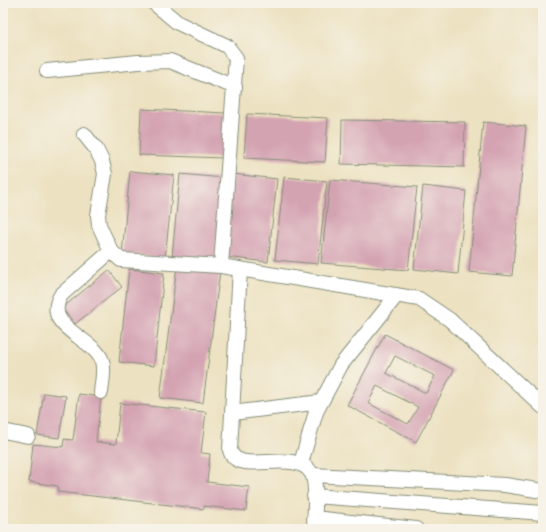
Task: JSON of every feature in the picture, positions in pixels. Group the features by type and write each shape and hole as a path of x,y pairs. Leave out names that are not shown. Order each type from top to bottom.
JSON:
{"lane":[{"path":"154,3 178,23 222,43 231,49 237,64 221,266"},
{"path":"47,71 138,62 170,61 235,87"},
{"path":"84,134 96,149 102,160 105,174 98,215 99,225 111,252 120,260 221,266 397,295 419,300 450,320 543,407"},
{"path":"101,392 104,367 100,357 63,324 56,308 57,302 62,295 111,252"},
{"path":"240,269 230,450 235,459 245,462 301,463 312,475 314,523 416,529"},
{"path":"301,463 316,412 341,365 397,295"},
{"path":"232,413 321,402"},
{"path":"3,431 28,436"},
{"path":"312,475 505,485 543,491"},
{"path":"314,496 543,513"}],"building":[{"path":"141,109 226,113 224,158 139,155"},
{"path":"247,114 328,118 325,162 244,158"},
{"path":"342,120 465,122 464,167 341,164"},
{"path":"483,122 526,126 512,276 469,272"},
{"path":"130,171 174,175 165,258 122,254"},
{"path":"180,174 224,178 215,261 172,257"},
{"path":"233,174 277,179 268,262 225,257"},
{"path":"284,177 327,181 318,264 275,260"},
{"path":"330,180 417,187 408,270 321,263"},
{"path":"423,186 466,191 458,274 414,269"},
{"path":"177,266 220,271 203,403 160,398"},
{"path":"129,269 164,273 154,366 119,362"},
{"path":"109,270 122,287 75,324 62,308"},
{"path":"385,334 454,370 416,442 347,405","holes":["395,356 435,376 426,393 386,373","377,386 418,407 408,424 368,403"]},
{"path":"44,393 66,396 59,438 37,435"},
{"path":"79,394 101,397 96,442 116,444 120,403 206,412 201,453 210,454 207,482 249,487 246,511 204,506 204,509 58,492 58,486 29,482 33,444 63,447 64,439 73,440"}]}
